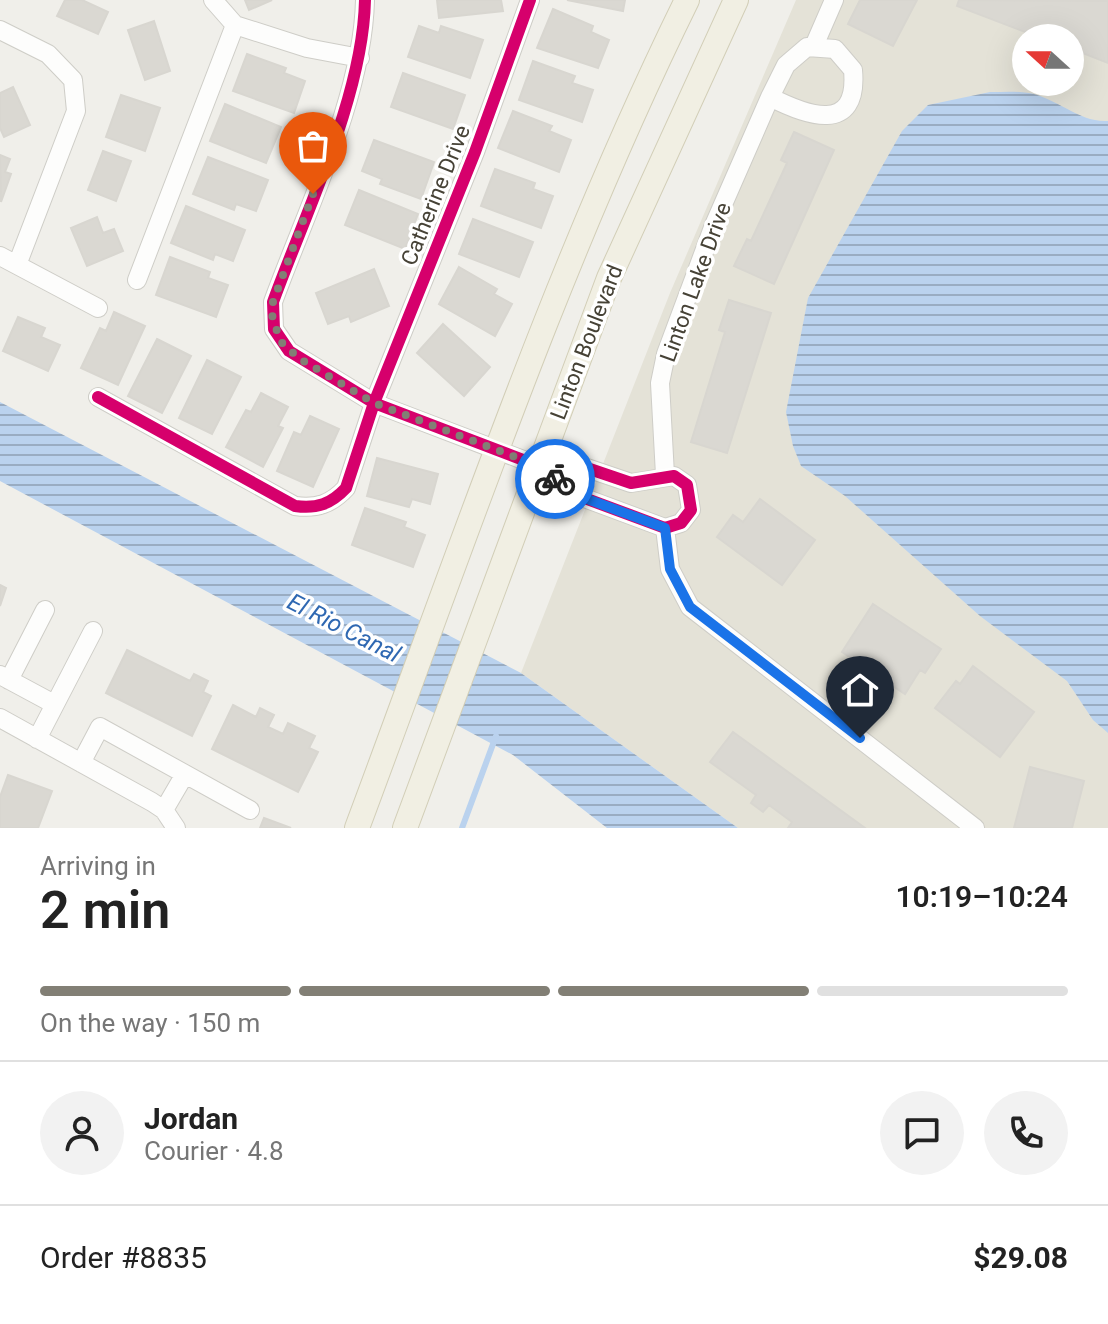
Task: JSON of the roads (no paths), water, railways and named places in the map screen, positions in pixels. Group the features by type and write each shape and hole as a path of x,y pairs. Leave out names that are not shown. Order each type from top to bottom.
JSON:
{"main road":[{"name":"Linton Boulevard","path":"357,828 568,272 658,60 687,0"},
{"name":"Linton Boulevard","path":"405,828 609,278 736,0"}],"street":[{"path":"213,0 235,25 307,48 360,58"},
{"path":"365,0 360,58 273,302 272,315 280,341 289,351 374,403 498,453 539,466 581,466 631,483 665,475 687,485 692,501 681,523 665,528 571,493 539,466"},
{"name":"Catherine Drive","path":"98,397 295,506 309,508 336,499 346,488 374,403 475,152 530,0"},
{"path":"770,97 815,117 842,109 850,98 853,70 835,49 814,46 834,0"},
{"path":"137,280 235,25"},
{"path":"0,30 48,54 73,80 76,111 17,265"},
{"name":"Linton Lake Drive","path":"665,475 662,368 714,225 770,97 795,54 814,46"},
{"path":"0,256 98,308"},
{"path":"665,528 670,569 690,607 975,828"},
{"path":"45,610 5,678 54,704"},
{"path":"37,739 93,631"},
{"path":"0,718 164,810 176,828"},
{"path":"81,763 100,727 250,810"},
{"path":"164,810 185,774"}],"water":[{"path":"990,92 1012,92 1012,96 1039,96 1088,118 1108,121 1108,733 1093,720 1067,681 980,616 845,496 801,466 793,446 786,412 808,298 902,131 928,105"},
{"name":"El Rio Canal","path":"0,402 521,673 738,828 607,828 513,755 0,481"}],"waterway":[{"path":"462,828 496,736"}]}
